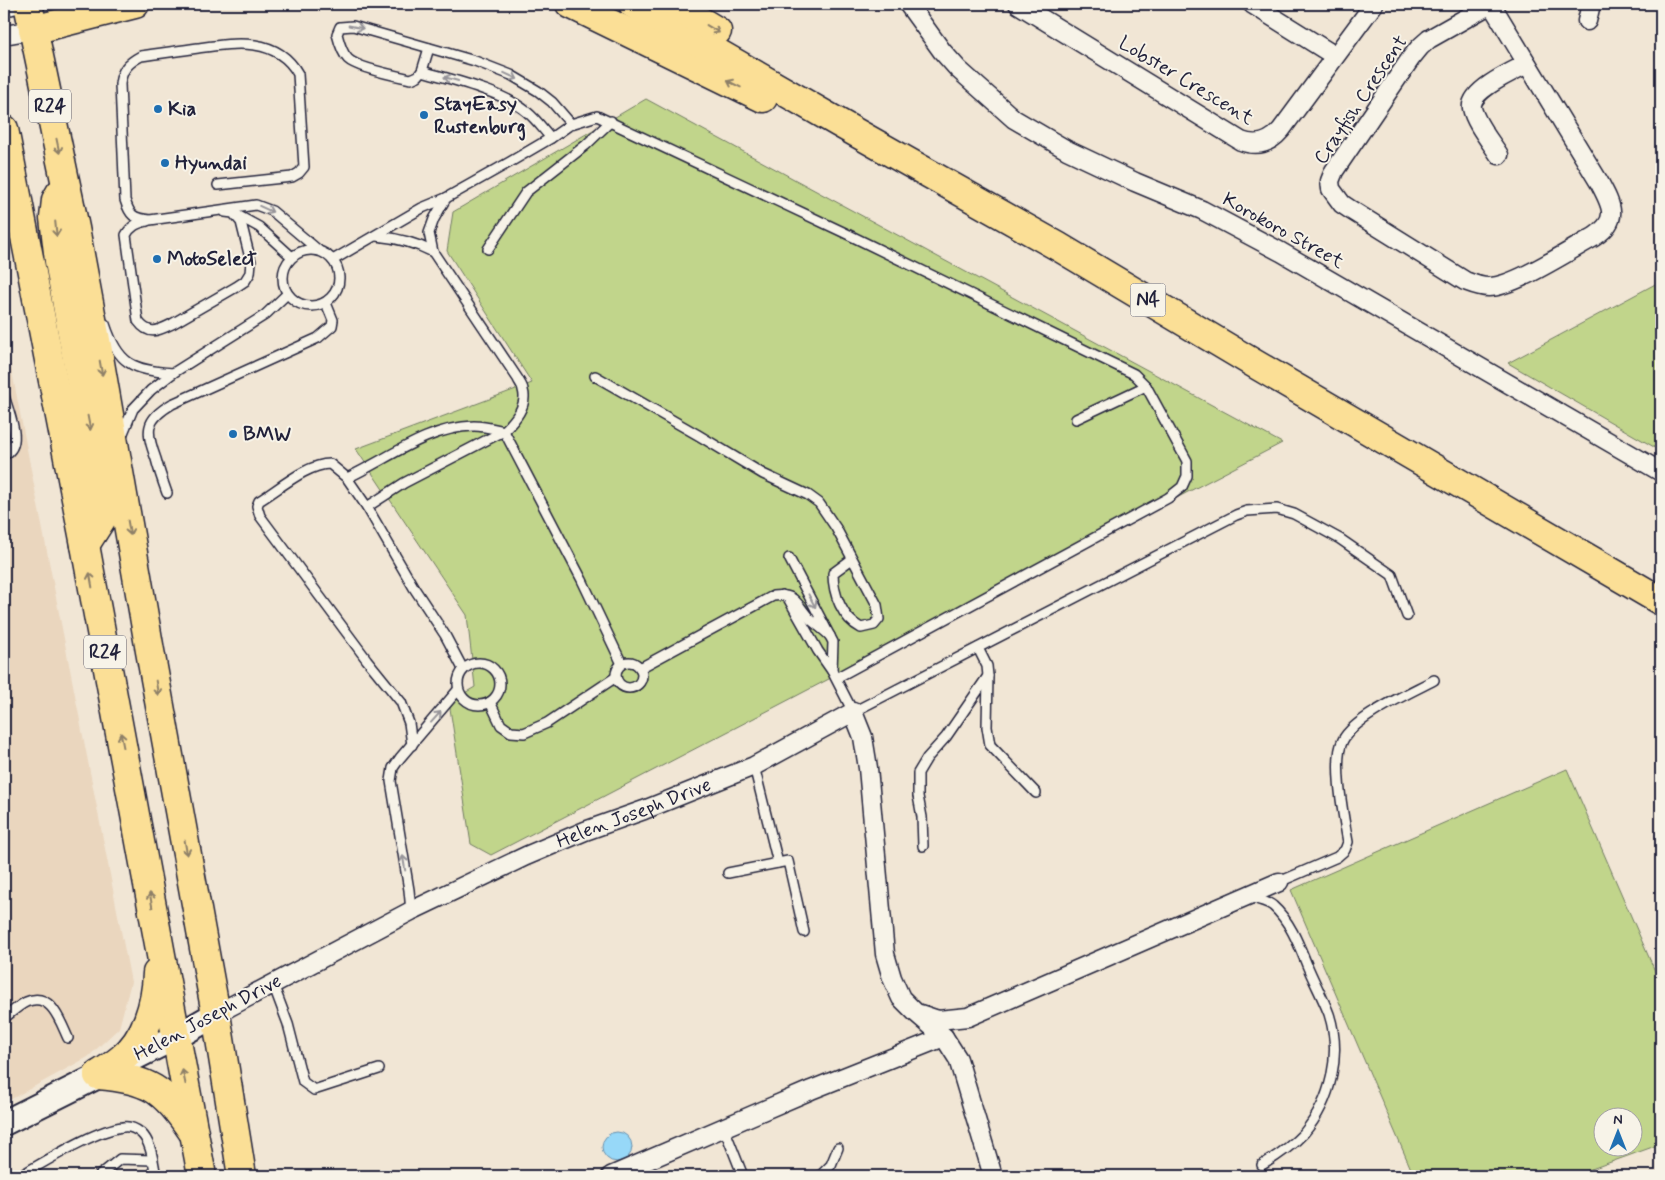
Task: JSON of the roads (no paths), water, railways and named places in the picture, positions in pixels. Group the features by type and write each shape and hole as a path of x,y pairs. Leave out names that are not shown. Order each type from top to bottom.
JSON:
{"main road":[{"name":"R24","path":"28,4 75,228 216,1014 242,1176"},
{"path":"33,30 135,4"},
{"path":"570,4 787,110 998,220 1059,247"},
{"name":"N4","path":"633,4 1059,247 1255,364 1661,600"},
{"path":"672,4 911,149 1180,308 1232,342 1255,364"},
{"name":"R24","path":"4,129 85,545 202,1176"},
{"path":"4,166 16,192"},
{"path":"65,182 56,200 54,218 72,336 104,508 101,520 85,545"},
{"path":"98,1075 123,1058 137,1042 145,1028 152,1011 156,978 157,935"},
{"path":"98,1075 124,1077 141,1082 157,1090 172,1103 194,1134"}],"street":[{"path":"4,7 16,4"},
{"name":"Korokoro Street","path":"908,4 942,51 958,69 1014,119 1067,150 1135,182 1202,210 1280,252 1661,472"},
{"name":"Lobster Crescent","path":"1018,4 1248,143 1264,143 1275,137 1374,4"},
{"path":"1252,4 1335,56"},
{"name":"Crayfish Crescent","path":"1491,4 1607,196 1611,208 1611,220 1606,230 1514,281 1488,288 1465,281 1351,210 1336,197 1331,189 1330,181 1334,171 1420,47 1491,4"},
{"path":"4,35 33,30"},
{"path":"1499,155 1476,117 1472,102 1485,88 1526,64"},
{"path":"853,712 864,737 885,954 892,978 901,998 944,1037 958,1059 993,1176"},
{"name":"Helen Joseph Drive","path":"4,1123 176,1037 411,911 560,842 754,766 853,712"},
{"path":"915,1012 938,1020 968,1017 1279,882"},
{"path":"611,1176 811,1090 944,1037"}],"lane":[{"path":"428,48 422,71 418,76 411,79 355,64 347,58 337,34 340,27 353,26 476,61 511,75 538,91 552,102 571,124"},
{"path":"150,220 138,219 129,212 125,200 121,74 125,67 141,56 231,43 250,43 267,48 292,63 298,74 304,167 292,177 218,185"},
{"path":"422,71 468,84 514,103 531,115 551,138"},
{"path":"333,260 422,208 446,198 551,138 571,124 597,116 844,232 1134,374 1146,386 1187,461 1187,476 1182,487 1168,498 834,674"},
{"path":"488,248 526,192 586,145 611,122"},
{"path":"367,507 404,483 504,431 517,418 523,401 524,390 432,252 429,233 434,219 446,198"},
{"path":"233,213 241,222 251,262 250,273 245,281 161,330 152,331 144,329 138,321 126,235 130,228 139,222 256,205 264,207 272,211 318,250 326,254 338,268 340,278 334,296 326,303 309,307 293,300 287,294 283,274 292,257 300,252 318,250"},
{"path":"219,211 233,213 259,227 292,257"},
{"path":"75,228 98,300"},
{"path":"376,236 416,243 432,252"},
{"path":"116,453 126,423 139,401 173,372 266,315 287,294"},
{"path":"167,493 148,436 152,422 172,404 318,338 332,326 333,320 326,303"},
{"path":"103,318 113,346 132,365 149,371 173,372"},
{"path":"595,376 763,474 808,495 819,503 836,528 877,606 879,618 874,624 860,628 851,623 839,602 833,586 833,573 852,559"},
{"path":"1076,419 1146,386"},
{"path":"4,395 15,439 13,447 4,455"},
{"path":"347,478 423,438 446,430 475,426 504,431"},
{"path":"504,431 586,587 622,664"},
{"path":"412,745 408,723 401,702 387,686 264,521 258,511 259,501 309,469 320,464 330,464 347,478 367,507 464,669"},
{"path":"782,595 788,598 818,651 834,674 853,712 1247,511 1276,509 1294,514 1340,539 1392,575 1407,616"},
{"path":"789,558 833,642 834,674"},
{"path":"640,668 773,596 790,596 796,600 810,619 830,636"},
{"path":"978,648 987,666 987,727 990,745 1036,793"},
{"path":"632,662 640,668 642,673 640,683 631,688 621,686 616,678 618,668 622,664 632,662"},
{"path":"411,911 391,781 393,768 458,690 459,677 464,669 473,664 486,665 496,673 499,679 498,692 490,702 478,706 465,701 458,690"},
{"path":"923,846 922,817 918,796 918,773 927,758 946,737 988,676"},
{"path":"490,702 501,725 512,732 524,734 547,722 616,678"},
{"path":"1279,882 1337,857 1345,850 1348,842 1338,767 1342,740 1364,718 1434,680"},
{"path":"754,766 778,863"},
{"path":"728,873 788,861 804,932"},
{"path":"1246,896 1272,905 1294,934 1329,1015 1335,1051 1329,1088 1315,1117 1304,1133 1286,1150 1262,1166"},
{"path":"273,984 288,1024 303,1082 314,1090 379,1069"},
{"path":"4,1018 25,1002 35,999 44,1000 53,1009 68,1038"},
{"path":"25,1173 82,1142 110,1130 123,1127 132,1128 145,1137 156,1176"},
{"path":"724,1128 743,1176"},
{"path":"820,1176 831,1164 838,1148"},
{"path":"99,1176 120,1159 152,1160"}],"water":[{"path":"617,1132 628,1136 632,1147 628,1158 617,1162 606,1158 602,1147 606,1136"}],"place":[{"name":"Kia","path":"158,109"},
{"name":"StayEasy Rustenburg","path":"424,115"},
{"name":"Hyundai","path":"165,163"},
{"name":"MotoSelect","path":"157,259"},
{"name":"BMW","path":"233,434"}]}
